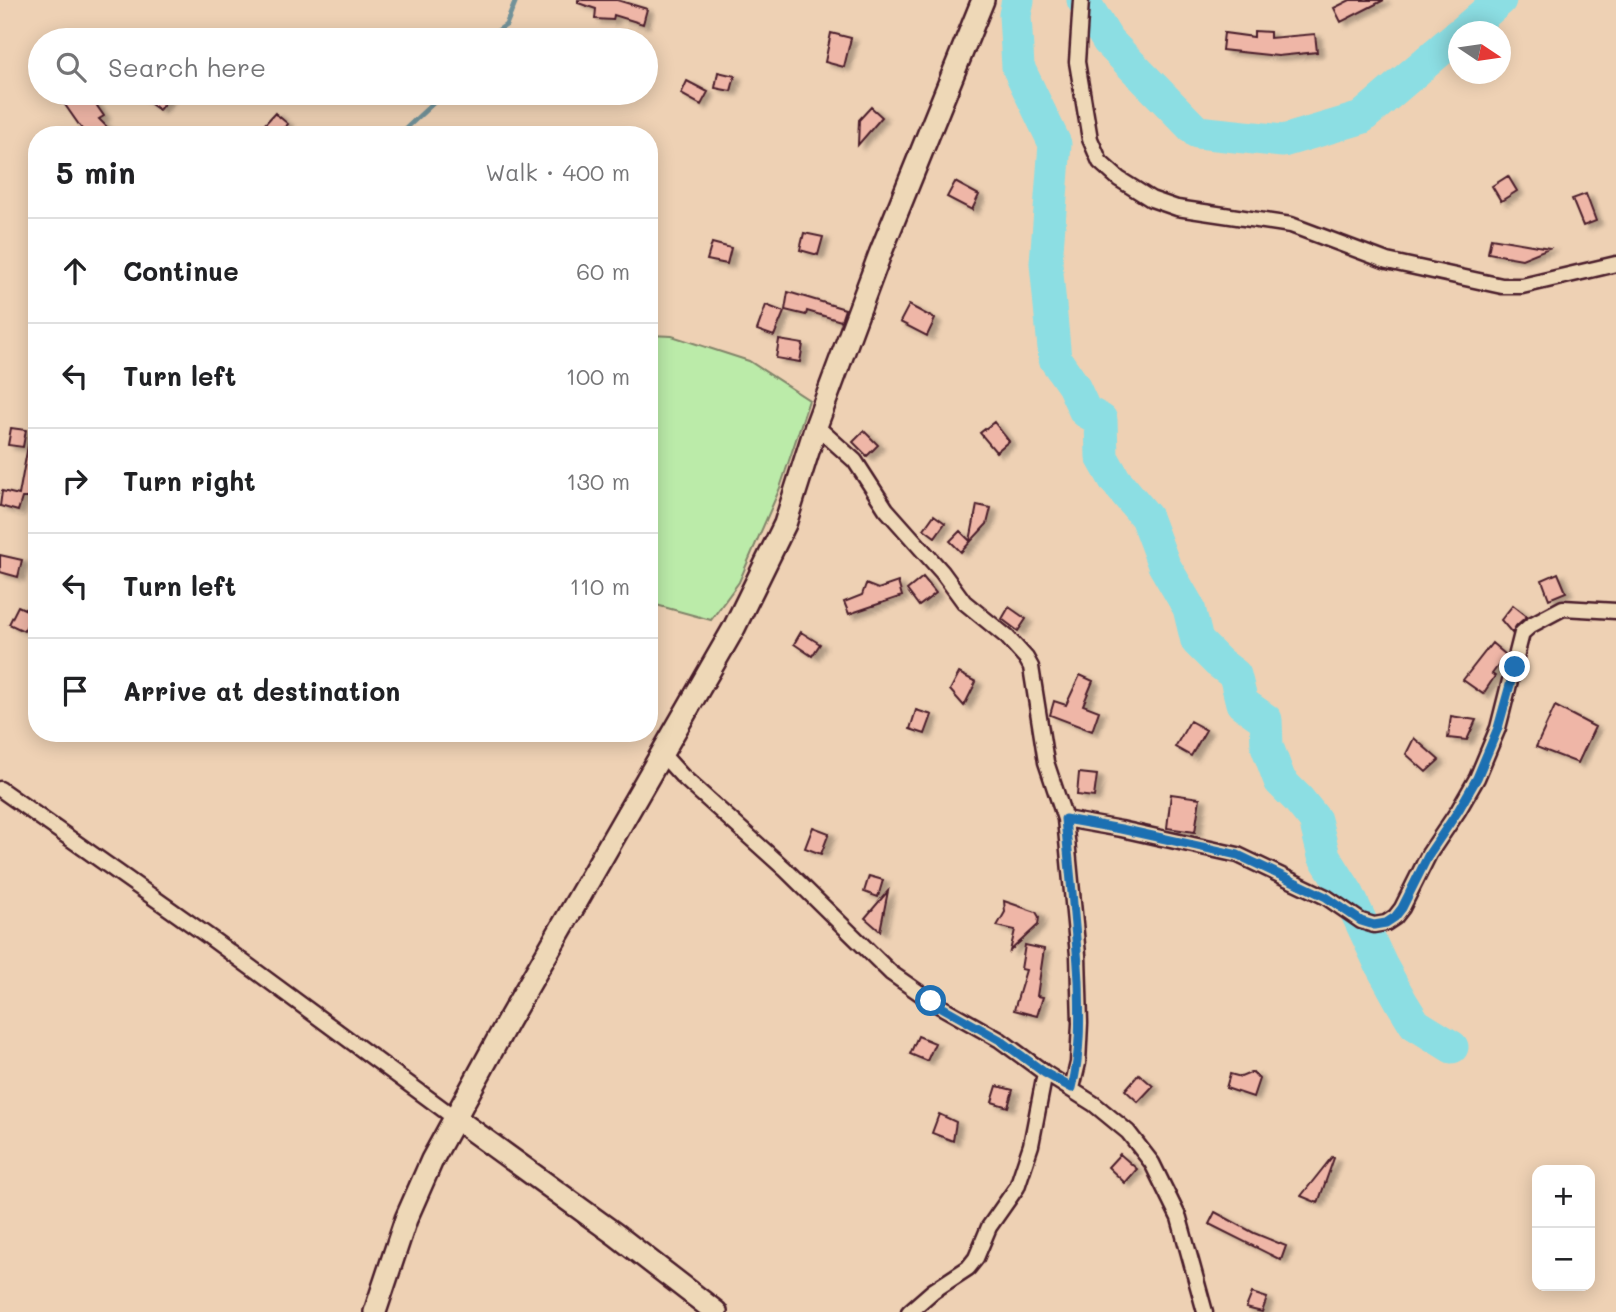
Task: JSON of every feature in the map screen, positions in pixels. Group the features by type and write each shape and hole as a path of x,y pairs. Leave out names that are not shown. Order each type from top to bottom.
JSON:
{"street":[{"path":"374,1312 406,1219 432,1160 508,1021 734,628 785,524 816,426 906,183 983,0"},
{"path":"1082,0 1077,62 1090,139 1100,162 1119,179 1151,199 1177,208 1290,225 1387,261 1502,286 1522,286 1616,264"},
{"path":"816,426 855,461 886,509 942,572 964,602 1007,636 1026,658 1034,677 1049,771 1065,819 1080,1023 1079,1063 1072,1088"},
{"path":"1065,819 1238,855 1326,897 1367,923 1386,923 1402,908 1429,854 1477,778 1498,728 1522,633 1563,608 1616,611"},
{"path":"662,754 891,973 931,1001 1000,1040 1113,1117 1152,1163 1179,1218 1205,1312"},
{"path":"0,789 242,961 615,1234 716,1312"},
{"path":"909,1312 968,1268 976,1258 989,1227 1017,1187 1031,1144 1045,1073"}],"green space":[{"path":"658,335 672,336 749,361 809,400 780,488 739,582 711,620 658,605"}],"building":[{"path":"578,0 617,0 647,9 643,24 614,15 613,20 595,19 596,9 578,3"},
{"path":"1350,0 1384,0 1341,22 1334,8"},
{"path":"1254,31 1270,32 1270,38 1315,34 1317,52 1278,56 1222,50 1224,33 1254,37"},
{"path":"831,33 851,38 844,67 825,62"},
{"path":"718,72 735,76 731,91 715,88"},
{"path":"687,81 708,92 701,105 681,94"},
{"path":"65,105 96,105 104,116 99,119 106,126 80,126"},
{"path":"871,107 882,117 858,145 859,120"},
{"path":"275,113 288,124 286,126 264,125"},
{"path":"1508,176 1517,191 1501,201 1492,186"},
{"path":"955,182 979,195 972,210 947,197"},
{"path":"1586,194 1596,221 1583,226 1572,199"},
{"path":"804,233 823,237 818,255 800,250"},
{"path":"1491,238 1549,248 1522,259 1488,253"},
{"path":"712,243 731,248 727,264 707,260"},
{"path":"788,292 845,309 841,321 807,311 806,315 785,310"},
{"path":"766,305 784,312 774,336 757,330"},
{"path":"909,305 935,319 927,336 900,322"},
{"path":"779,340 803,344 800,362 776,358"},
{"path":"994,422 1009,441 996,452 980,433"},
{"path":"11,428 26,430 23,447 8,445"},
{"path":"864,431 878,445 867,456 853,442"},
{"path":"28,446 28,498 22,498 18,511 0,506 2,491 19,495"},
{"path":"977,505 991,508 987,524 961,552 950,541 960,531 970,541"},
{"path":"934,515 945,523 935,537 924,529"},
{"path":"0,555 22,560 18,577 0,572"},
{"path":"1558,573 1566,592 1549,599 1542,580"},
{"path":"923,577 936,593 919,606 907,590"},
{"path":"898,582 902,596 849,614 844,602 862,595 866,584 878,589"},
{"path":"1513,605 1527,616 1512,633 1501,620"},
{"path":"18,606 28,611 28,623 24,631 9,624"},
{"path":"1009,607 1026,619 1018,631 1002,619"},
{"path":"801,632 820,644 812,656 794,644"},
{"path":"1492,643 1506,655 1492,674 1495,676 1483,694 1463,680"},
{"path":"959,673 976,682 964,706 950,690"},
{"path":"1080,675 1093,681 1083,705 1099,711 1092,731 1050,715 1054,701 1066,705"},
{"path":"1555,706 1595,727 1578,763 1536,747"},
{"path":"916,710 932,715 925,734 910,729"},
{"path":"1451,716 1476,720 1467,740 1448,738"},
{"path":"1190,721 1206,730 1191,756 1175,747"},
{"path":"1414,738 1439,760 1426,772 1406,754"},
{"path":"1079,773 1097,775 1094,797 1077,795"},
{"path":"1171,794 1200,798 1195,832 1167,828"},
{"path":"813,827 829,833 821,854 805,848"},
{"path":"869,876 883,880 878,897 864,892"},
{"path":"888,891 880,931 865,918"},
{"path":"1004,901 1036,912 1039,917 1038,925 1010,951 1015,930 997,926 1005,912"},
{"path":"1025,945 1044,949 1037,996 1043,997 1037,1016 1014,1010 1026,970 1021,969"},
{"path":"918,1036 935,1043 927,1061 910,1054"},
{"path":"1253,1072 1259,1079 1253,1097 1226,1088 1230,1074 1241,1077"},
{"path":"1139,1074 1153,1086 1138,1102 1125,1090"},
{"path":"997,1086 1013,1090 1008,1107 992,1102"},
{"path":"939,1114 956,1122 953,1141 932,1133"},
{"path":"1120,1154 1137,1169 1125,1183 1108,1167"},
{"path":"1332,1157 1334,1158 1318,1203 1301,1196"},
{"path":"1215,1212 1286,1246 1281,1260 1209,1224"},
{"path":"1252,1293 1267,1298 1262,1312 1246,1308"}],"waterway":[{"path":"502,28 506,25 516,0"},
{"path":"1018,0 1015,15 1018,67 1055,144 1046,263 1055,359 1073,385 1085,411 1101,420 1102,457 1115,480 1146,517 1164,565 1189,608 1197,641 1235,675 1242,703 1266,720 1267,746 1280,781 1315,820 1324,856 1348,894 1402,1003 1415,1024 1452,1047"},
{"path":"1083,0 1108,41 1197,132 1283,141 1361,118 1448,44"},
{"path":"1476,21 1500,0"},
{"path":"409,126 431,105"}],"route":[{"path":"931,1001 1000,1040 1045,1073 1072,1088 1079,1063 1080,1023 1065,819 1238,855 1326,897 1361,921 1374,925 1386,923 1402,908 1429,854 1477,778 1498,728 1515,667"}]}
